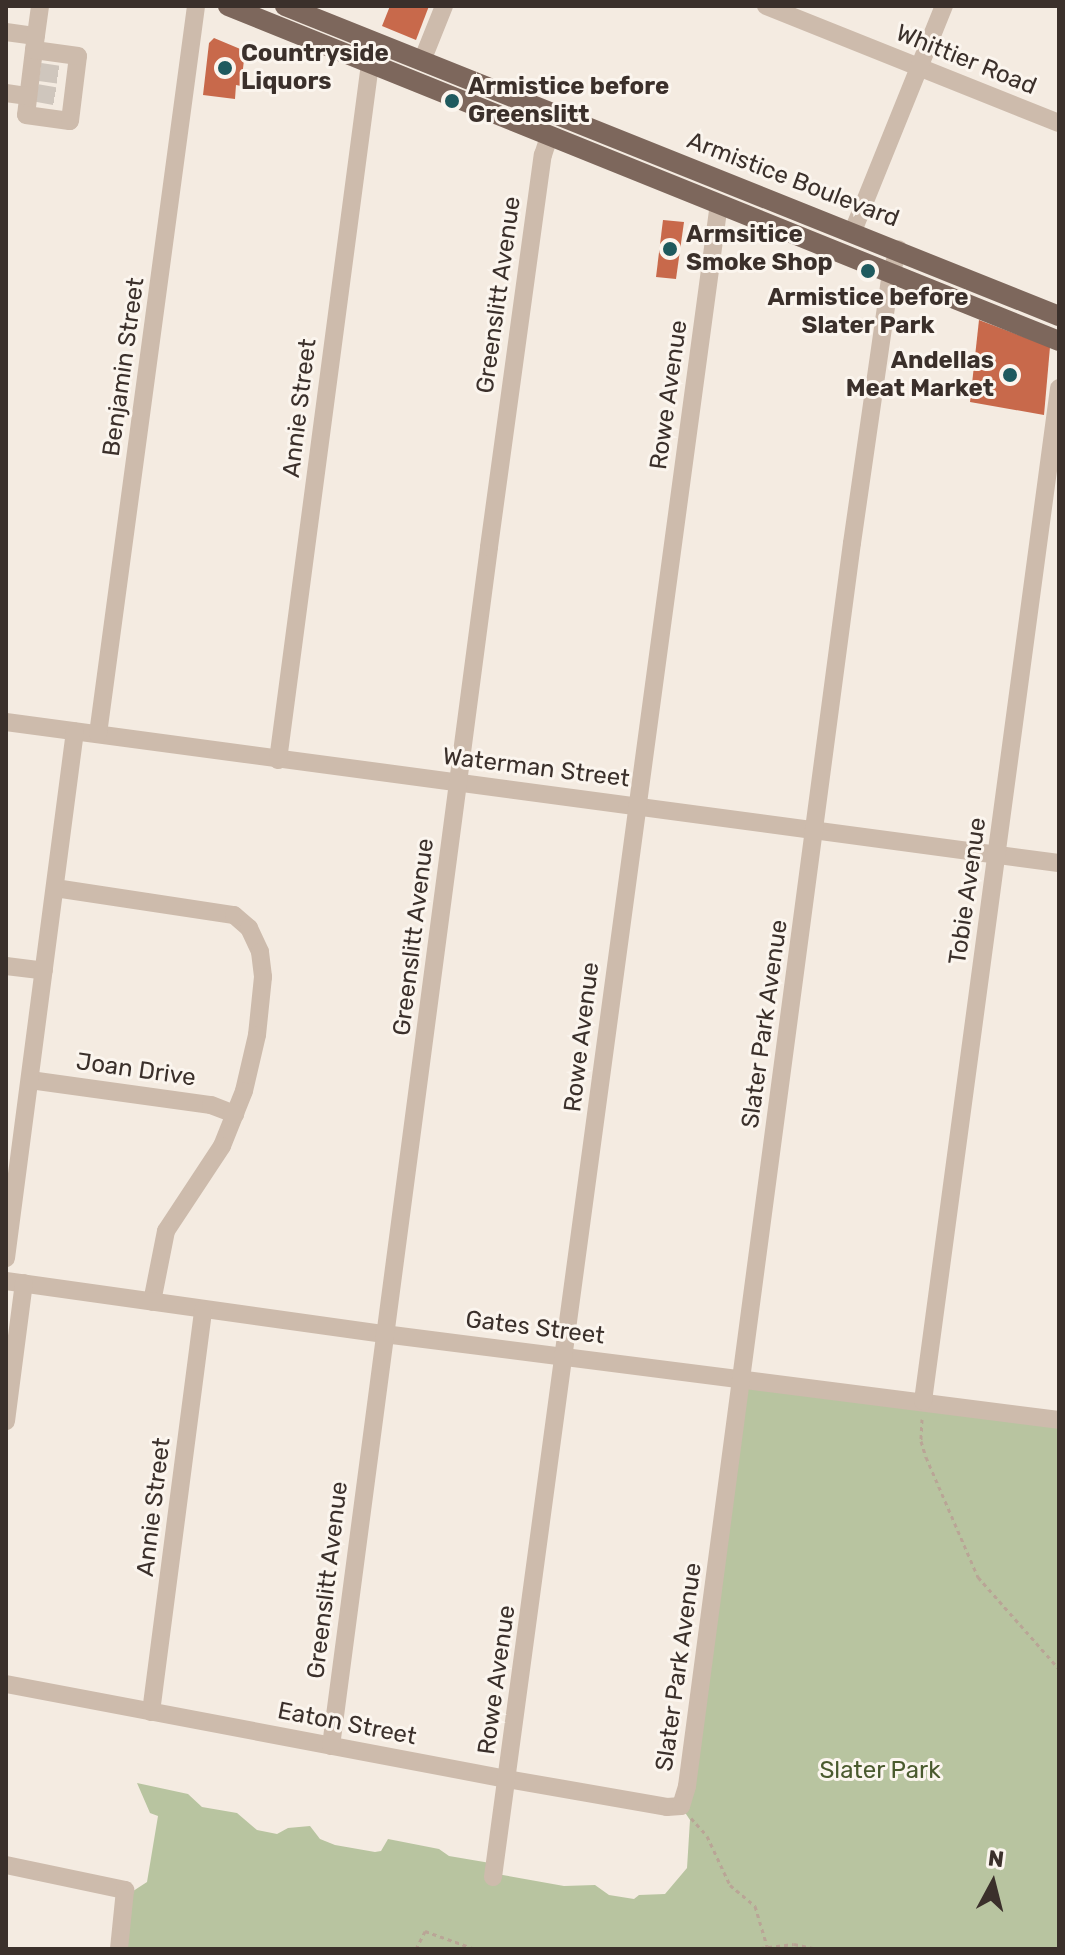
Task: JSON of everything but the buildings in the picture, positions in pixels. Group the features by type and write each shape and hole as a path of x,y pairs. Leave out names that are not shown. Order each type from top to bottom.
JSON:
{"main road":[{"name":"Armistice Boulevard","path":"228,6 1059,341"},
{"name":"Armistice Boulevard","path":"285,6 899,249 1059,316"}],"street":[{"path":"6,32 35,43 78,56 69,75 66,98 70,121 26,115 36,71 35,43 40,6"},
{"name":"Benjamin Street","path":"98,734 196,6"},
{"path":"422,61 444,6"},
{"name":"Whittier Road","path":"766,6 1059,123"},
{"path":"853,231 944,6"},
{"name":"Annie Street","path":"278,760 370,64"},
{"path":"6,93 31,94"},
{"name":"Greenslitt Avenue","path":"331,1746 543,155 549,136"},
{"name":"Rowe Avenue","path":"493,1877 719,204"},
{"name":"Slater Park Avenue","path":"681,1806 687,1786 891,273 899,249"},
{"name":"Tobie Avenue","path":"923,1401 997,854 1051,508 1059,388"},
{"name":"Waterman Street","path":"6,722 1059,863"},
{"path":"6,1258 75,731"},
{"path":"55,888 206,908 234,915 249,928 260,952 263,977 253,1058 222,1146 166,1231 152,1302"},
{"path":"6,966 44,971"},
{"name":"Joan Drive","path":"30,1080 211,1105 235,1114"},
{"path":"6,1421 15,1282"},
{"name":"Gates Street","path":"15,1282 384,1334 564,1354 1059,1420"},
{"name":"Annie Street","path":"151,1712 203,1309"},
{"name":"Eaton Street","path":"6,1684 507,1779 681,1806"},
{"path":"6,1865 125,1890 119,1949"}],"path":[{"path":"923,1401 921,1441 978,1577 1059,1669"},
{"path":"681,1806 707,1836 730,1885 755,1906 767,1946"},
{"path":"416,1949 425,1931 475,1949"},
{"path":"752,1949 794,1944 817,1949"}],"green space":[{"name":"Slater Park","path":"745,1384 1059,1422 1059,1949 119,1949 127,1895 147,1882 158,1816 150,1813 137,1783 188,1794 202,1807 237,1813 257,1830 277,1834 288,1828 310,1826 320,1839 335,1845 375,1852 381,1851 388,1839 439,1849 449,1856 496,1864 497,1874 564,1886 595,1885 609,1895 634,1899 639,1895 665,1894 687,1868 690,1820 684,1811"}],"tunnel":[{"path":"40,72 62,75"},
{"path":"37,93 59,97"}],"place":[{"name":"Countryside Liquors","path":"225,68"},
{"name":"Armistice before Greenslitt","path":"452,101"},
{"name":"Armsitice Smoke Shop","path":"670,249"},
{"name":"Armistice before Slater Park","path":"868,271"},
{"name":"Andellas Meat Market","path":"1010,375"}]}
